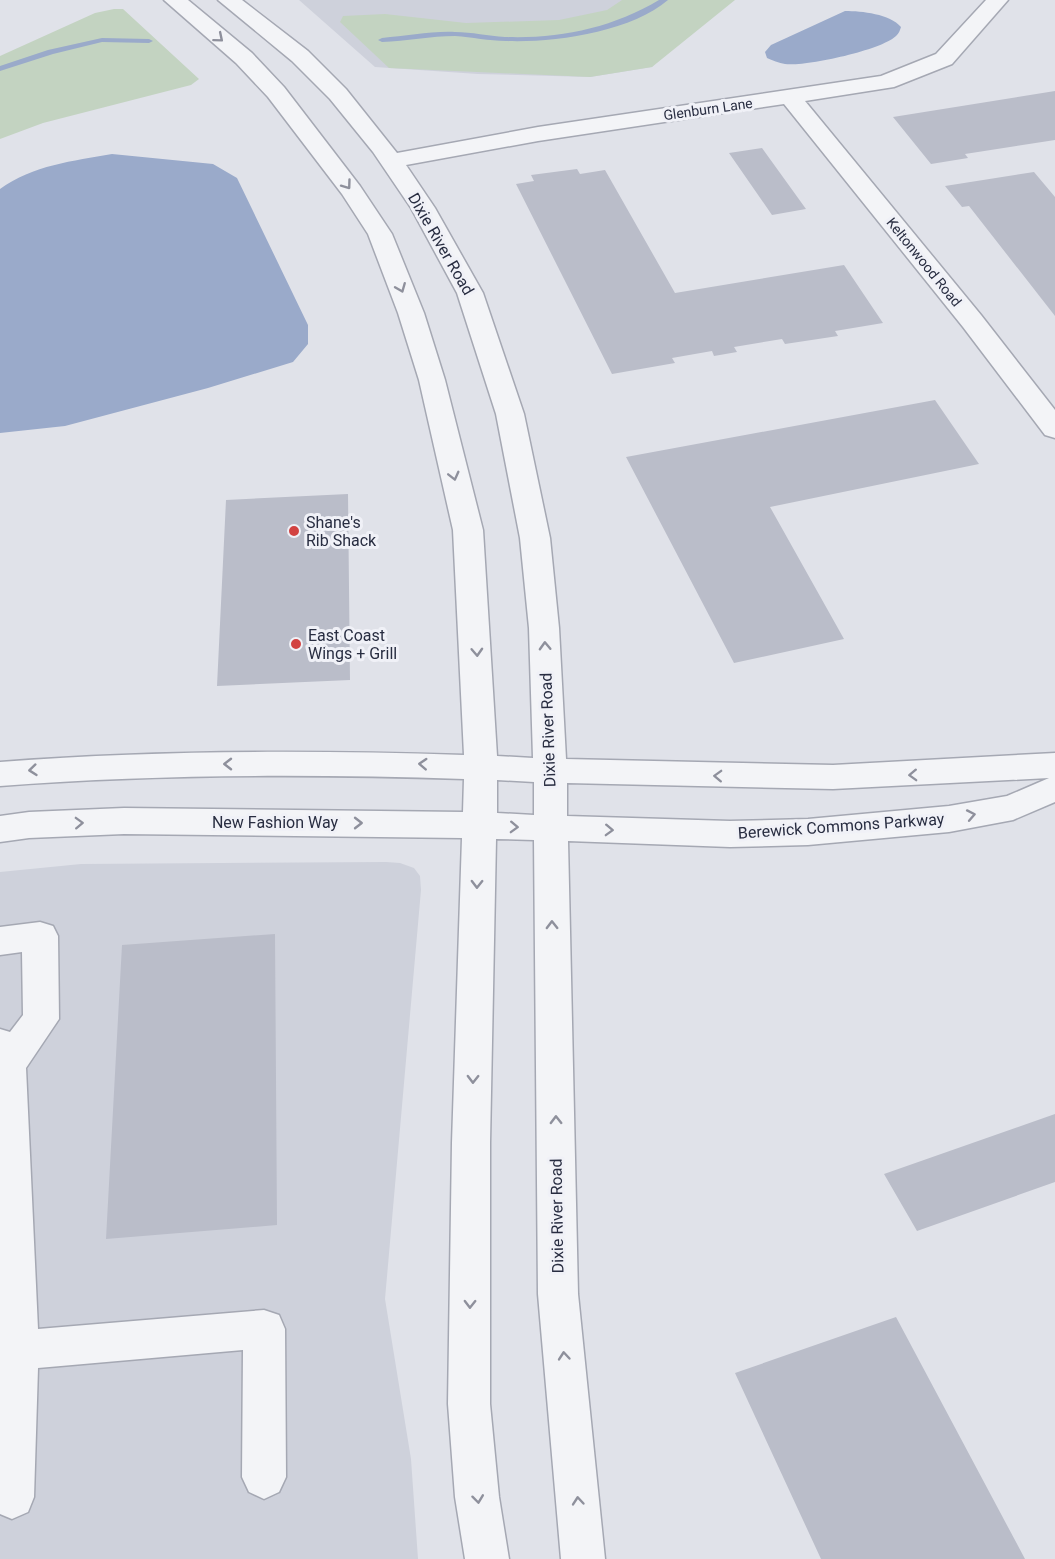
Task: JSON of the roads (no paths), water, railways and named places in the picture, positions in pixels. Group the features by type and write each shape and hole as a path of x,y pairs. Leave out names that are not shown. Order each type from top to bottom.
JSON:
{"street":[{"path":"175,0 244,58 276,92 352,191 380,234 400,284 432,380 468,530 481,767 478,825 469,1404 477,1497 487,1559"},
{"name":"Dixie River Road","path":"229,0 300,56 338,94 391,161 423,208 470,293 510,414 535,538 544,628 550,769 558,1294 584,1559"},
{"name":"Glenburn Lane","path":"391,161 538,134 886,82 944,59 997,0"},
{"name":"Keltonwood Road","path":"790,97 972,321 1055,429"},
{"path":"0,774 61,767 149,764 409,763 757,777 850,778 956,774 1055,765"},
{"name":"Berewick Commons Parkway","path":"551,828 730,834 820,831 950,819 1013,807 1055,788"},
{"name":"New Fashion Way","path":"0,829 29,825 124,821 478,825 551,828"},
{"path":"0,941 40,936 41,1019 3,1054 18,1350 12,1497"},
{"path":"18,1350 264,1329 264,1477"}],"water":[{"path":"845,11 883,16 901,27 898,34 889,41 861,52 795,64 783,64 767,58 765,52 771,45"},
{"path":"112,154 213,164 237,178 308,325 308,344 293,362 208,388 65,426 0,433 0,189 40,169"}],"waterway":[{"path":"382,40 446,34 506,39 547,38 588,32 608,26 646,11 664,0"},
{"path":"0,69 51,52 102,40 149,41"}],"place":[{"name":"Shane's Rib Shack","path":"294,531"},
{"name":"East Coast Wings + Grill","path":"296,644"}]}
